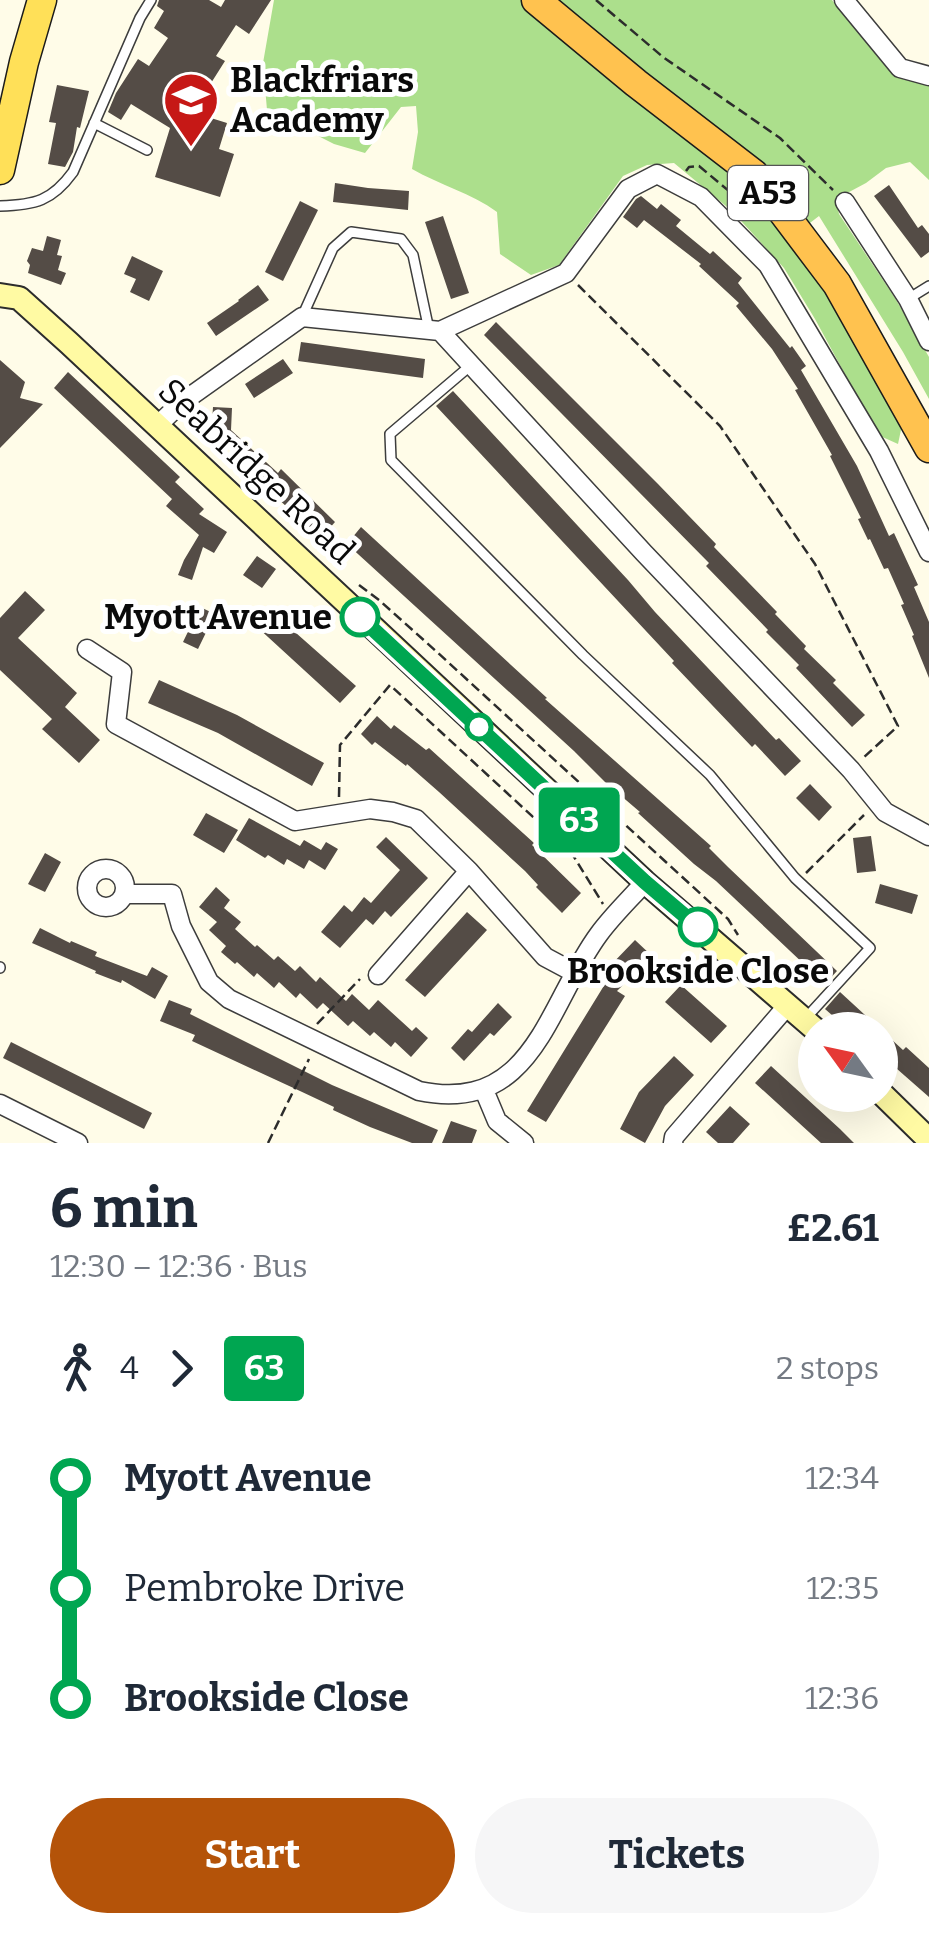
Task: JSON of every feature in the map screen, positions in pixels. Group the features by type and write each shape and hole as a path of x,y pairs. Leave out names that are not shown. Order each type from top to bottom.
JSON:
{"highway":[{"name":"A53","path":"536,0 636,84 754,174 837,284 929,448"}],"main road":[{"path":"0,170 42,0"},
{"name":"Seabridge Road","path":"0,295 19,298 645,882 798,1014"},
{"path":"898,1110 929,1140"}],"street":[{"path":"844,0 900,68 929,76"},
{"path":"158,425 181,403 302,318 434,330 566,273 628,190 656,174 700,197 768,265 879,451 929,552"},
{"path":"844,202 908,299 929,341"},
{"path":"434,330 850,770 885,812 929,836"},
{"path":"88,649 122,672 116,724 295,820 370,809 416,819 469,871 544,957 576,973"},
{"path":"384,968 469,871"},
{"path":"124,894 172,894 182,926 209,982 229,999 419,1091 436,1094 484,1090 512,1072 532,1052 599,934 645,882"},
{"path":"673,1143 674,1136 798,1023"},
{"path":"484,1090 497,1121 524,1143"},
{"path":"0,1104 78,1143"}],"lane":[{"path":"0,206 31,205 60,190 73,172 151,0"},
{"path":"94,123 147,150"},
{"path":"302,318 333,248 350,232 401,239 414,255 434,330"},
{"path":"908,299 929,286"},
{"path":"470,366 390,434 391,460 582,655 710,775 798,881 870,948 809,1012"}],"path":[{"path":"596,0 664,57 780,138 844,202"},
{"path":"675,184 689,167 698,166 756,214"},
{"path":"566,273 720,426 815,564 898,726 850,770"},
{"path":"348,580 379,600 728,919 752,963 750,973"},
{"path":"339,814 340,746 390,686 571,852 604,906 615,916"},
{"path":"798,881 876,802"},
{"path":"268,1143 312,1039 355,983 369,971 384,968"}],"green space":[{"path":"274,0 832,0 887,68 903,79 929,85 929,180 910,162 886,168 836,199 839,214 929,357 929,399 819,216 789,239 830,296 902,425 898,444 878,435 784,268 732,211 674,163 647,165 623,176 559,265 531,275 500,254 497,212 412,169 418,132 416,106 401,107 365,153 334,144 267,110 263,63"}],"building":[{"path":"159,0 209,0 221,7 225,0 271,0 249,34 236,25 216,56 225,61 206,91 211,94 198,114 227,123 219,149 234,154 220,197 155,177 170,128 131,104 121,120 108,112 138,59 149,66 168,38 154,28 164,11 157,6"},
{"path":"57,85 89,91 73,152 65,167 48,164 56,123 49,122"},
{"path":"335,183 409,191 408,210 333,202"},
{"path":"889,185 918,228 922,225 929,234 929,252 921,258 874,196"},
{"path":"641,196 657,209 661,204 681,220 676,226 710,254 713,251 742,278 738,283 806,366 801,370 857,466 889,536 894,533 918,585 914,587 929,622 929,678 888,568 884,569 868,540 832,455 795,390 798,389 772,349 736,306 739,303 701,264 644,220 637,228 623,217"},
{"path":"300,201 318,210 283,281 265,272"},
{"path":"443,216 469,293 451,299 425,222"},
{"path":"47,236 61,240 58,270 66,273 61,285 28,273 32,248 43,251"},
{"path":"132,256 163,271 149,301 130,292 136,279 124,274"},
{"path":"258,285 269,300 216,336 207,323"},
{"path":"496,322 658,484 777,612 806,646 804,649 836,680 833,683 865,715 852,727 706,566 709,563 484,335"},
{"path":"301,342 425,359 423,378 298,361"},
{"path":"283,359 293,373 254,398 245,384"},
{"path":"0,360 25,382 20,398 43,404 0,448"},
{"path":"68,372 180,477 175,482 204,509 199,514 227,532 214,553 203,547 192,580 178,575 199,535 166,506 172,499 54,388"},
{"path":"453,391 655,612 776,740 779,738 801,761 785,776 672,663 436,406"},
{"path":"213,407 232,408 231,430 243,441 211,439"},
{"path":"243,441 278,473 281,469 335,522 321,538 230,455"},
{"path":"361,527 545,699 711,846 837,971 825,984 347,544"},
{"path":"257,556 276,569 262,588 243,575"},
{"path":"25,591 45,610 18,638 77,693 65,707 100,740 79,763 42,729 52,719 0,670 0,618"},
{"path":"200,607 215,614 198,649 183,642"},
{"path":"270,610 356,686 340,703 256,626"},
{"path":"159,680 237,715 324,763 312,786 218,733 148,703"},
{"path":"377,716 391,729 394,725 426,750 429,748 534,843 581,893 562,913 525,871 439,792 407,764 375,742 372,745 361,734"},
{"path":"810,784 832,807 819,821 796,798"},
{"path":"206,813 238,830 224,853 193,835"},
{"path":"249,818 300,846 304,840 321,850 326,842 338,849 325,870 309,860 304,869 287,859 284,865 236,840"},
{"path":"871,836 876,871 857,873 853,838"},
{"path":"386,837 428,878 391,917 385,911 373,925 366,919 340,948 321,932 344,905 352,912 364,897 371,903 400,870 376,847"},
{"path":"45,853 61,862 45,892 28,884"},
{"path":"880,884 918,895 912,914 875,903"},
{"path":"216,887 230,900 224,908 241,922 235,929 255,947 274,960 278,956 295,971 300,966 316,982 320,977 346,1001 352,994 369,1010 378,1000 412,1031 416,1027 428,1038 411,1057 395,1042 391,1047 353,1021 348,1026 323,1003 317,1009 300,993 296,998 279,982 274,988 257,973 254,977 235,964 221,952 226,946 209,930 217,922 199,907"},
{"path":"467,912 487,930 425,997 405,980"},
{"path":"40,928 97,952 95,956 147,976 152,967 168,976 155,999 122,980 121,983 95,973 32,943"},
{"path":"635,940 652,956 617,991 625,996 546,1122 527,1111 613,971 609,967"},
{"path":"681,985 727,1026 711,1043 665,1002"},
{"path":"840,992 862,1012 828,1012 825,1009"},
{"path":"169,1000 332,1085 438,1130 432,1143 412,1143 370,1127 192,1041 195,1035 160,1021"},
{"path":"498,1003 512,1017 494,1036 490,1033 464,1061 451,1048"},
{"path":"11,1042 152,1113 144,1129 3,1058"},
{"path":"898,1045 903,1050 906,1047 929,1068 929,1097 898,1070"},
{"path":"674,1056 694,1075 665,1106 645,1143 620,1129 639,1092"},
{"path":"771,1066 798,1091 798,1112 821,1112 854,1143 821,1143 755,1083"},
{"path":"730,1106 750,1124 733,1143 718,1143 706,1132"},
{"path":"451,1121 477,1130 472,1143 442,1143"}],"bus line":[{"name":"63","path":"360,617 698,927"}],"place":[{"name":"Blackfriars Academy","path":"191,149"},
{"name":"Myott Avenue","path":"360,617"},
{"name":"Brookside Close","path":"698,927"}]}
